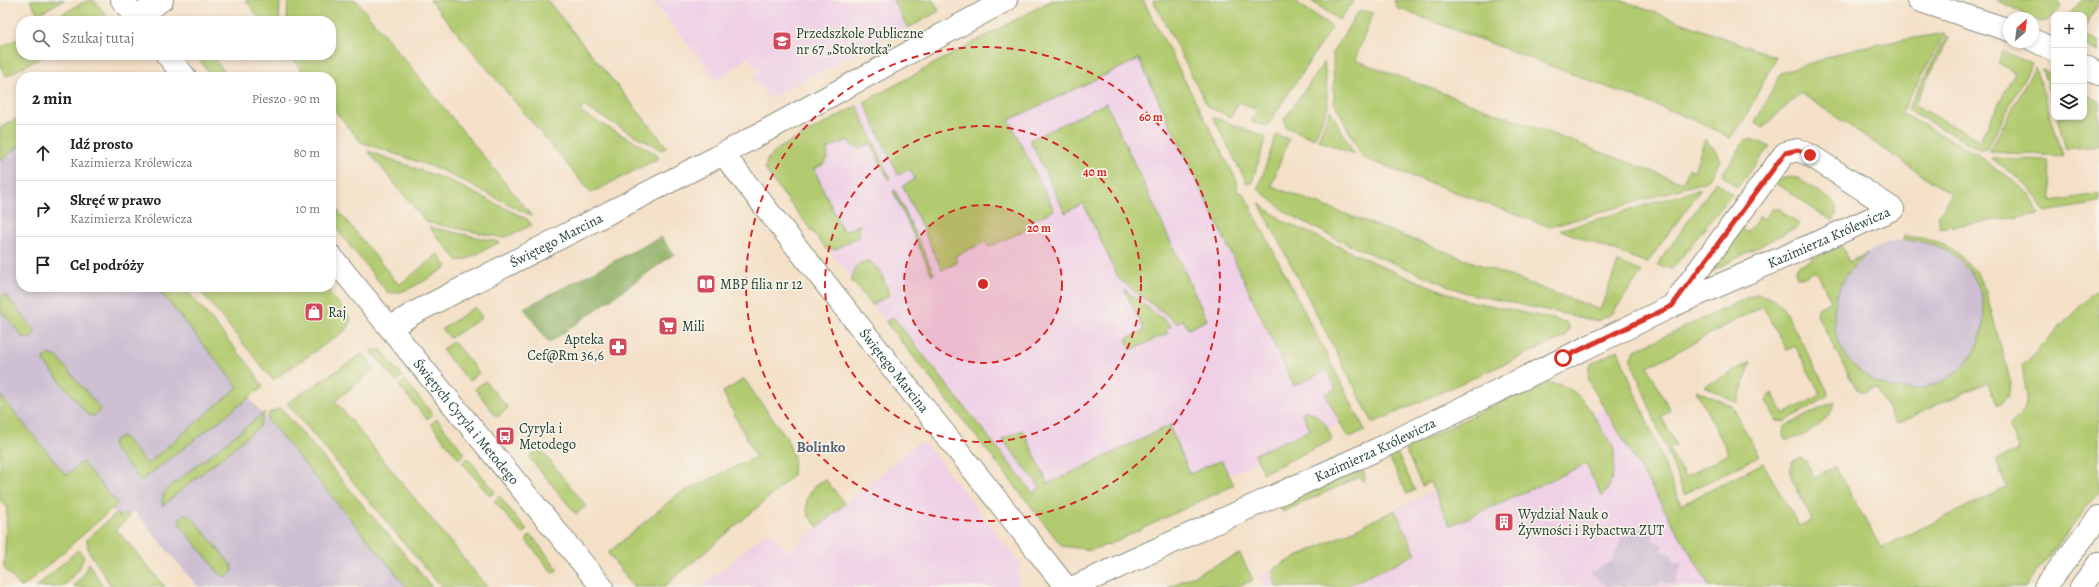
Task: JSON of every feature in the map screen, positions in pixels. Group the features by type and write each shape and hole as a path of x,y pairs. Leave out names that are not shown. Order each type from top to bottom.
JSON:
{"street":[{"path":"122,0 135,16"},
{"path":"142,16 162,0"},
{"name":"Świętego Marcina","path":"390,328 414,313 723,154 1006,0"},
{"path":"1918,0 2003,28"},
{"path":"2039,43 2051,49"},
{"path":"171,60 181,72"},
{"path":"2087,68 2099,74"},
{"name":"Kazimierza Królewicza","path":"1074,587 1378,450 1672,306 1893,209 1810,155 1798,150 1785,153 1672,306"},
{"name":"Świętego Marcina","path":"723,154 1066,587"},
{"name":"Świętych Cyryla i Metodego","path":"336,262 602,587"},
{"path":"2044,587 2099,517"},
{"path":"2081,587 2099,564"}],"shaded area":[{"name":"Przedszkole Publiczne nr 67 „Stokrotka”","path":"652,0 893,0 907,27 769,98 752,77 760,70 748,56 718,81"},
{"path":"1052,0 1143,0 1237,181 1237,191 1244,194 1358,415 1196,490 1077,548 904,345 765,169 767,160 779,148"},
{"path":"16,148 16,292 160,292 407,587 198,587 134,511 128,515 120,517 112,509 118,504 82,463 66,475 0,395 0,161"},
{"path":"1909,240 1931,243 1951,253 1962,262 1971,273 1981,293 1984,315 1981,337 1971,357 1962,368 1951,377 1931,387 1909,390 1887,387 1867,377 1856,368 1847,357 1837,337 1834,315 1837,293 1847,273 1856,262 1867,253 1887,243"},
{"path":"1620,400 1713,587 1265,587 1259,575"},
{"path":"917,443 926,444 1020,563 1018,587 701,587 769,530 787,552"},
{"path":"1627,524 1653,533 1651,540 1664,545 1662,551 1673,555 1671,560 1682,564 1675,585 1661,581 1657,587 1608,587 1590,573 1612,561"}],"green space":[{"path":"30,0 64,0 38,14"},
{"path":"88,0 94,0 106,15 105,16 58,16"},
{"path":"245,0 280,0 279,16 258,16"},
{"path":"288,0 356,0 532,216 439,169 361,142 336,112 336,72 303,72 293,60 336,60 336,16 287,16"},
{"path":"430,0 547,0 667,147 661,150 583,106 580,112 655,153 659,158 591,193"},
{"path":"893,0 933,0 939,11 910,27 907,27"},
{"path":"1052,0 1143,0 1237,181 1237,191 1244,194 1365,430 1348,438 1325,394 1336,389 1327,370 1294,386 1139,59 1009,120 1054,210 1027,223 1030,228 989,247 986,242 955,256 957,263 942,270 903,186 915,179 910,169 898,175 864,102"},
{"path":"1153,0 1293,0 1332,27 1267,126 1251,122 1257,110 1239,102 1231,117 1208,107"},
{"path":"1310,0 1355,0 1339,20"},
{"path":"1394,0 1620,0 1776,57 1742,123 1730,138 1700,122 1397,8"},
{"path":"1997,0 2057,0 2061,7 2056,12 2051,12 2051,18 2049,20 2041,22 2039,21 2039,12 2021,12"},
{"path":"2082,0 2099,0 2087,25 2087,12 2070,12"},
{"path":"1366,11 1373,13 1355,60 1683,183 1689,168 1694,171 1705,139 1718,153 1720,161 1707,181 1550,227 1363,158 1334,102 1333,51 1358,12"},
{"path":"1945,33 1901,113 1977,154 2027,192 2032,198 2039,214 1940,228 1938,216 1952,195 1801,93 1763,127 1755,123 1781,73 1856,48"},
{"path":"2087,35 2099,41 2099,52 2087,46"},
{"path":"1946,36 1949,37 1914,105 1980,140 2015,72 1998,63 2003,51 2032,64 1987,149 1981,150 1907,110"},
{"path":"16,40 16,60 36,60 6,76 0,66 0,48"},
{"path":"199,60 215,60 225,72 209,72"},
{"path":"1324,62 1328,106 1314,139 1286,127 1284,120"},
{"path":"2035,67 2063,156 1989,152"},
{"path":"2042,69 2051,74 2051,98"},
{"path":"2087,95 2099,102 2099,146 2066,149 2058,120 2087,120"},
{"path":"1106,103 1207,320 1188,329 1183,320 1177,323 1119,279 1083,203 1065,213 1030,140"},
{"path":"857,106 890,178 888,179 871,143 860,148 853,146 848,140 827,149 827,160 821,166 814,169 843,232 860,225 859,236 836,249 827,250 765,169 767,160 779,148"},
{"path":"1330,110 1354,154 1318,140"},
{"path":"1213,117 1266,137 1252,182 1247,183"},
{"path":"16,119 16,148 0,161 0,128"},
{"path":"1276,135 1289,139 1271,186 1600,310 1618,262 1642,272 1612,314 1597,321 1466,293 1345,243 1287,213 1258,189"},
{"path":"1745,140 1753,140 1770,146 1737,188 1722,175"},
{"path":"368,151 450,181 527,219 532,225 504,238 426,222"},
{"path":"1991,158 2048,160 2052,201 2099,194 2099,203 2045,212 2035,195 2022,181"},
{"path":"1788,177 1798,178 1835,203 1838,209 1834,221 1772,182"},
{"path":"1716,182 1732,194 1672,269 1657,265"},
{"path":"1701,189 1647,263 1560,230"},
{"path":"895,190 934,274 932,275 893,191"},
{"path":"1259,203 1285,222 1399,274 1466,300 1566,322 1569,327 1568,331 1564,337 1373,423"},
{"path":"336,208 399,285 438,254 447,267 410,288 395,293 388,293 336,228"},
{"path":"1773,208 1776,210 1778,208 1800,225 1697,279 1737,225 1747,233 1760,216 1764,219"},
{"path":"429,227 500,242 467,259 458,261"},
{"path":"1904,236 1927,239 1944,244 1958,253 1976,272 1986,292 2011,384 2008,396 1998,405 1987,382 1896,424 1876,387 1864,392 1856,389 1817,315 1818,308 1831,301 1816,271 1802,278 1797,277 1795,272 1798,266 1841,245 1849,262 1868,253 1851,269 1840,286 1834,317 1835,329 1840,345 1848,359 1867,377 1886,386 1904,390 1923,388 1945,380 1962,367 1974,351 1982,332 1984,311 1980,291 1970,272 1949,251 1930,244 1903,240"},
{"path":"661,237 674,254 549,343 524,308"},
{"path":"870,261 880,271 890,295 872,305 851,280 858,264"},
{"path":"2097,289 2099,291 2099,492 2025,587 1710,587 1588,380 1589,365 1618,350 1681,505 1763,463 1799,526 1812,520 1792,479 1790,471 1792,461 1801,458 1806,461 1814,477 1835,467 1881,548 2007,487 1996,460 2019,450 2009,427 2025,408 2027,396 2022,366"},
{"path":"1125,290 1172,326 1166,329 1168,333 1131,350 1126,339 1144,330"},
{"path":"160,292 188,292 253,370 263,387 141,481 112,447 114,440 121,437 125,438 147,464 238,387"},
{"path":"201,292 329,292 351,319 349,327 273,380"},
{"path":"5,294 34,329 35,334 31,338 23,337 0,310 0,298"},
{"path":"1756,294 1769,297 1781,304 1827,390 1828,395 1824,399 1784,422 1777,421 1766,401 1772,393 1784,414 1821,395 1795,346 1787,350 1763,306 1648,367 1670,411 1661,416 1676,445 1669,449 1685,477 1729,454 1696,390 1732,406 1759,456 1684,494 1631,360 1635,350"},
{"path":"475,307 482,318 450,338 442,329"},
{"path":"893,317 1033,493 1040,487 1002,439 1023,430 1048,484 1173,424 1170,428 1190,474 1221,460 1234,485 1110,544 1091,550 1062,546 886,322"},
{"path":"453,341 479,373 469,381 442,350"},
{"path":"381,350 403,377 397,382 371,351"},
{"path":"48,354 57,357 100,408 98,413 93,416 88,415 45,363 44,359"},
{"path":"362,354 375,369 335,401 487,587 441,587 287,403"},
{"path":"1751,362 1737,403 1705,386 1709,384"},
{"path":"744,379 786,437 794,458 793,475 773,494 664,587 634,587 608,553 677,495 756,457 723,392"},
{"path":"405,380 433,415 427,419 399,386"},
{"path":"485,381 508,408 497,417 475,389"},
{"path":"1551,383 1568,388 1587,405 1613,447 1613,474 1606,493 1602,497 1586,464 1450,526 1430,482 1422,486 1405,449 1486,409 1540,385"},
{"path":"0,395 66,475 82,462 118,504 23,587 21,587 4,568 7,507 0,501"},
{"path":"1835,401 1829,415 1816,428 1800,436 1785,439 1783,434 1784,427"},
{"path":"281,408 432,587 407,587 267,419 269,413"},
{"path":"265,412 259,427 162,506 163,495 169,487"},
{"path":"1302,412 1311,412 1323,421 1332,440 1263,473 1255,454 1310,430"},
{"path":"437,419 465,454 459,459 431,424"},
{"path":"540,449 586,506 576,514 529,457"},
{"path":"1397,453 1415,490 1407,494 1389,457"},
{"path":"468,458 495,492 490,496 462,463"},
{"path":"1362,470 1365,476 1364,482 1359,477 1283,512 1280,506"},
{"path":"826,480 845,504 818,527 808,514 807,503 813,488"},
{"path":"499,496 527,530 522,534 494,501"},
{"path":"1395,510 1416,554 1345,587 1277,587 1273,579 1273,572 1276,567"},
{"path":"117,513 120,517 126,513 130,517 116,529 165,587 112,587 88,550 87,539"},
{"path":"184,514 191,516 232,566 233,571 226,577 220,574 180,525 180,518"},
{"path":"531,535 558,569 553,573 526,540"},
{"path":"78,550 84,556 79,569 63,587 36,587"},
{"path":"1240,554 1253,580 1237,587 1169,587"},
{"path":"89,563 103,587 73,587 83,575"}],"place":[{"name":"Przedszkole Publiczne nr 67 „Stokrotka”","path":"782,41"},
{"name":"MBP filia nr 12","path":"706,284"},
{"name":"Raj","path":"314,312"},
{"name":"Mili","path":"668,326"},
{"name":"Apteka Cef@Rm 36,6","path":"618,347"},
{"name":"Cyryla i Metodego","path":"505,436"},
{"name":"Wydział Nauk o Żywności i Rybactwa ZUT","path":"1504,522"}],"district":[{"name":"Bolinko","path":"821,447"}],"route":[{"path":"1563,358 1672,306 1785,153 1798,150 1810,155"}]}
